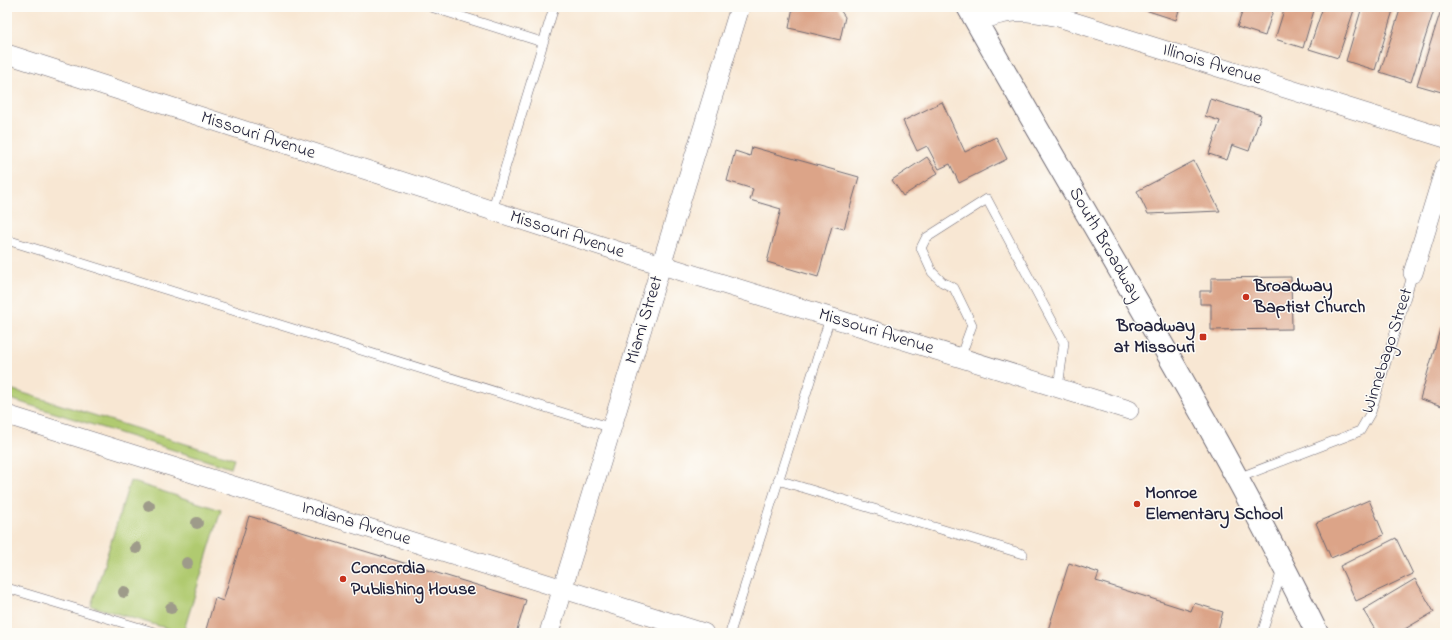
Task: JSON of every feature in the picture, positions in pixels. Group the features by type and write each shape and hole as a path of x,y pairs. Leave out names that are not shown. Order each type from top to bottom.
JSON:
{"main road":[{"name":"South Broadway","path":"973,15 1211,429 1283,565 1316,633"}],"street":[{"name":"Miami Street","path":"549,633 740,7"},
{"name":"Illinois Avenue","path":"973,15 1033,12 1058,17 1445,138"},
{"name":"Missouri Avenue","path":"7,54 662,265 1129,410"},
{"name":"Winnebago Street","path":"1413,273 1445,168"},
{"name":"Indiana Avenue","path":"7,415 704,633"}],"lane":[{"path":"431,7 542,42"},
{"path":"492,211 542,42 554,7"},
{"path":"960,358 972,325 954,288 942,282 932,272 921,248 926,238 987,199 1064,343 1058,388"},
{"path":"7,240 612,428"},
{"name":"Winnebago Street","path":"1238,478 1360,431 1371,412 1413,273"},
{"path":"730,633 830,318"},
{"path":"778,480 1023,554"},
{"path":"1262,633 1283,565"},
{"path":"7,588 157,633"}],"green space":[{"path":"7,388 234,459 231,468 7,398"},
{"path":"130,481 221,510 183,633 91,606"}],"building":[{"path":"793,7 838,7 845,17 840,40 789,28"},
{"path":"1136,7 1180,7 1176,20"},
{"path":"1244,7 1274,7 1265,36 1237,27"},
{"path":"1285,7 1315,7 1303,48 1275,39"},
{"path":"1323,7 1355,7 1338,58 1309,49"},
{"path":"1362,7 1394,7 1375,70 1346,61"},
{"path":"1401,7 1435,7 1411,82 1380,72"},
{"path":"1442,7 1445,7 1445,93 1417,85"},
{"path":"1210,99 1261,115 1249,151 1232,145 1227,160 1209,154 1220,121 1205,116"},
{"path":"942,102 965,152 996,137 1007,159 959,183 950,164 939,169 927,146 917,151 903,121"},
{"path":"752,147 859,177 844,229 832,226 818,277 767,262 781,209 750,200 753,189 727,181 735,151 750,156"},
{"path":"927,157 938,173 903,196 892,180"},
{"path":"1194,161 1220,211 1148,214 1137,191"},
{"name":"Broadway Baptist Church","path":"1291,277 1292,329 1211,330 1211,304 1200,304 1200,291 1211,291 1211,278"},
{"path":"1441,326 1445,328 1445,407 1420,399"},
{"path":"1369,500 1384,535 1331,558 1316,523"},
{"name":"Concordia Publishing House","path":"249,516 526,600 516,633 205,633 215,598 223,601"},
{"path":"1396,538 1413,574 1356,601 1340,566"},
{"path":"1069,563 1099,573 1096,581 1191,611 1194,603 1223,612 1217,633 1047,633"},
{"path":"1415,579 1434,612 1398,633 1377,633 1363,610"},
{"path":"102,628 118,633 100,633"}],"place":[{"name":"Broadway Baptist Church","path":"1246,297"},
{"name":"Broadway at Missouri","path":"1203,337"},
{"name":"Monroe Elementary School","path":"1137,504"},
{"name":"Concordia Publishing House","path":"343,579"}]}
